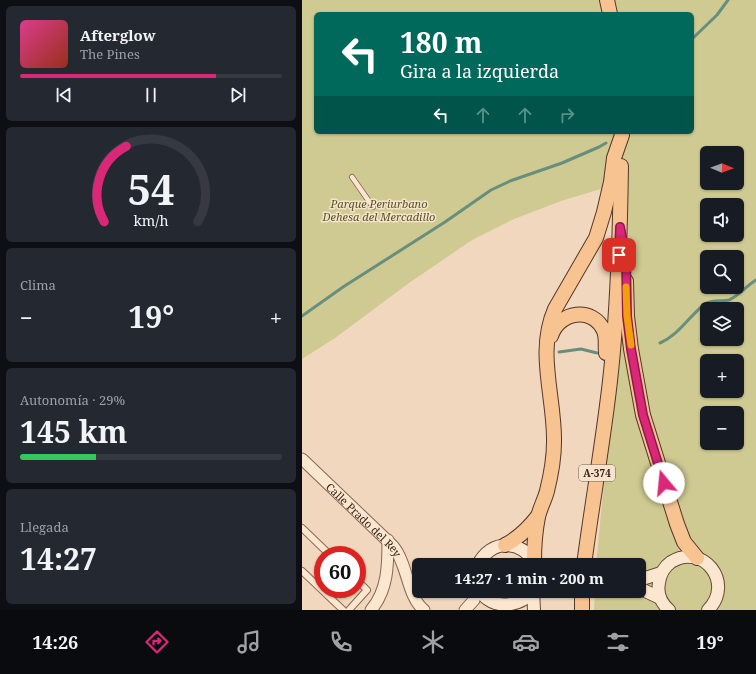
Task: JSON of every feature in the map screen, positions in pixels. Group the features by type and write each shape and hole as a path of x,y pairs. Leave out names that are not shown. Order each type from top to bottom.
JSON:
{"main road":[{"path":"607,0 610,12"},
{"path":"534,558 534,539 538,516 547,491 552,466 554,443 554,421 547,367 548,332 555,309 596,238 612,182 614,158 622,134"},
{"name":"A-374","path":"585,558 610,382 620,227 622,134"},
{"path":"620,227 626,258 628,322 631,349 643,415 677,524 684,542 697,558"},
{"path":"548,343 553,330 558,323 566,318 579,315 592,318 604,331 610,382"},
{"path":"481,558 487,552 496,547 505,545 528,530 538,516"},
{"path":"505,545 522,549 531,558"},
{"path":"669,610 660,598 658,590 661,573 668,565 677,559 687,556 706,562 718,578 719,588 717,597 713,605 708,610"},
{"path":"646,578 661,573"},
{"path":"646,591 660,598"},
{"path":"487,598 498,605 512,607 527,598"},
{"path":"532,598 534,610"},
{"path":"582,598 582,610"}],"street":[{"name":"Calle Prado del Rey","path":"302,459 388,540 400,557 417,604 424,610"},
{"path":"302,528 321,546"},
{"path":"370,610 379,599 385,583 388,561 388,540"},
{"path":"302,571 343,610"},
{"path":"349,610 360,598"},
{"path":"465,610 474,598"},
{"path":"496,610 512,607"}],"lane":[{"path":"352,177 373,207"}],"green space":[{"name":"Parque Periurbano Dehesa del Mercadillo","path":"302,0 756,0 756,610 594,610 595,598 646,598 646,558 597,558 604,482 627,181 561,201 514,219 472,240 409,283 335,338 302,359"}],"waterway":[{"path":"694,37 717,15 728,0"},
{"path":"302,316 343,287 445,222 491,190 510,181 562,163 606,143"},
{"path":"660,343 673,335 708,302 729,300 756,280"},
{"path":"559,352 581,349 597,353"}],"slow traffic":[{"path":"626,287 627,316 631,345"}],"route":[{"path":"619,255 620,227 626,258 627,316 631,349 643,415 664,483"}]}
